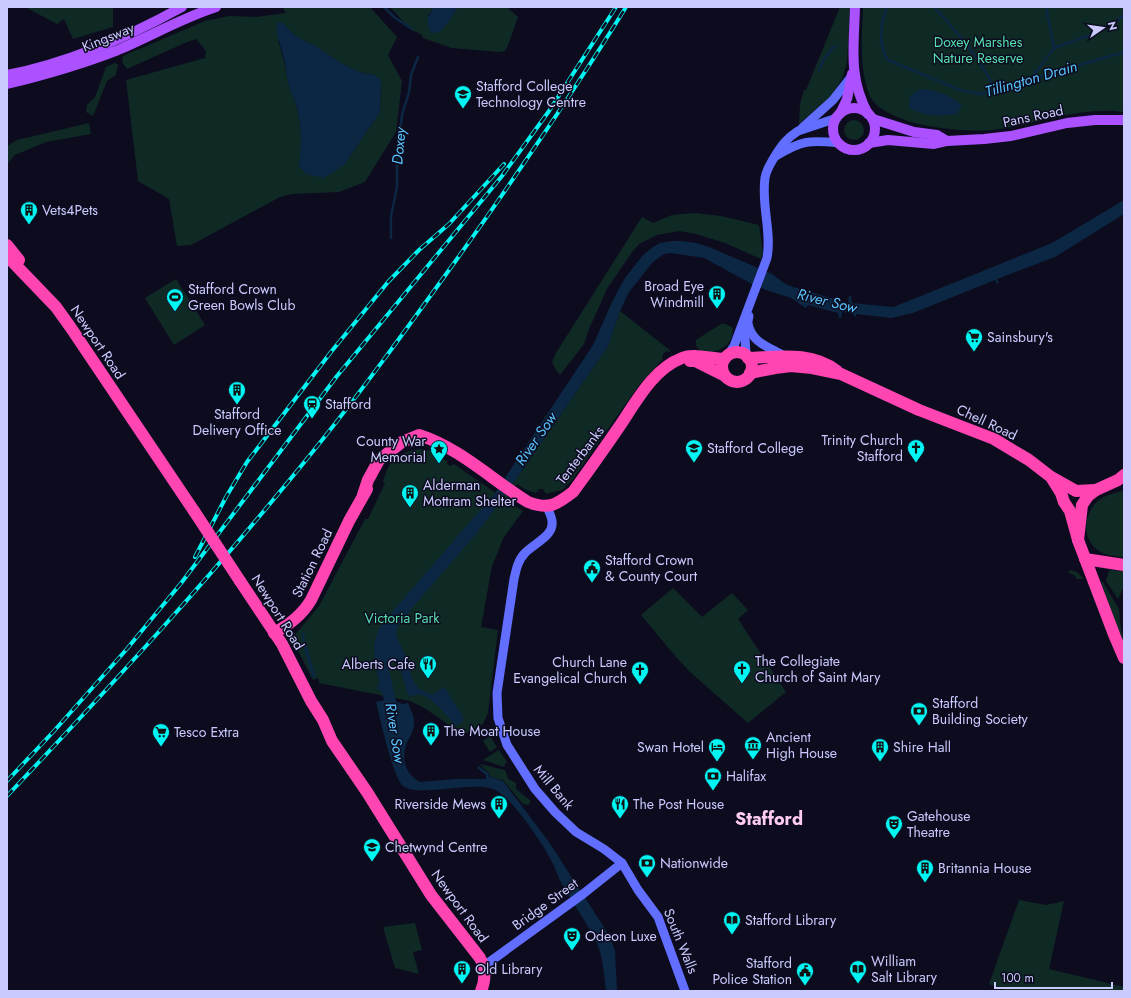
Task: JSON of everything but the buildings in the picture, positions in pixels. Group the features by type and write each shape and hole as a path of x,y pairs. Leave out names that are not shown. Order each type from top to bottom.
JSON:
{"highway":[{"name":"Newport Road","path":"7,245 23,264 34,283"},
{"name":"Newport Road","path":"7,256 56,307 72,328 282,644 323,720 332,741 368,792 396,841 431,894 480,958 484,966"},
{"path":"677,360 695,361 723,375 729,380 736,382 743,381 750,374 751,365 747,356 737,352 726,357 722,365 723,375"},
{"name":"Tenterbanks","path":"547,507 562,501 574,492 645,389 663,368 690,355 714,359 726,357"},
{"name":"Chell Road","path":"747,356 801,356 821,361 830,365 842,374 919,410 994,439 1029,460 1051,476 1070,511 1078,540 1114,637 1124,658"},
{"name":"Chell Road","path":"750,374 790,366 812,368 842,374"},
{"name":"Station Road","path":"274,633 294,621 305,611 363,495 385,464 389,453 402,442 419,435 432,439 466,459 528,502 547,507"},
{"path":"1051,476 1076,491 1096,490"},
{"path":"1078,540 1082,505 1088,496 1096,490 1122,478"},
{"path":"1085,559 1124,565"},
{"path":"481,991 484,984 484,966"}],"main road":[{"name":"Kingsway","path":"7,75 60,61 90,50 123,37 182,7"},
{"name":"Kingsway","path":"7,84 39,76 118,49 197,13 216,7"},
{"path":"854,64 847,99 834,124 834,131 839,143 848,149 855,150 869,143 875,132 875,125 861,100 857,88 854,64 855,7"},
{"path":"838,116 851,108 857,108 870,116"},
{"name":"Pans Road","path":"870,116 914,132 937,135 947,141"},
{"name":"Pans Road","path":"869,143 888,140 934,144 947,141 1011,136 1067,123 1095,120 1124,120"}],"street":[{"path":"798,132 833,100 851,77"},
{"path":"726,357 734,346 767,258 769,245 764,190 765,177 782,144 788,138 798,132 838,116"},
{"path":"775,156 790,147 801,143 815,141 839,143"},
{"path":"747,356 745,337 751,301"},
{"path":"748,323 754,339 784,356"},
{"name":"Mill Bank","path":"547,507 552,520 550,531 524,554 517,566 506,627 497,693 498,718 507,745 535,789 555,812 576,832 604,849 622,863"},
{"name":"Bridge Street","path":"484,966 583,894 622,863"},
{"name":"South Walls","path":"622,863 638,890 658,917 685,991"}],"green space":[{"path":"25,7 113,7 113,27 73,39 64,19 57,24"},
{"path":"282,7 370,7 397,37 388,55 402,81 396,132 365,182 339,192 292,194 280,197 191,245 177,246 169,199 138,181 126,80 205,58 206,51 196,39 127,69 122,62 123,56 205,21 229,16 256,17 286,13","holes":["283,23 295,36 317,47 342,64 359,72 374,75 381,80 380,112 344,165 299,167 302,147 300,122 295,101 289,86 278,40"]},
{"path":"390,7 434,7 428,16 452,17 457,7 507,7 518,17 505,51 500,52 452,48 423,38 421,34 411,30"},
{"path":"840,7 850,7 847,62 843,77 832,95 799,124 800,104 804,90 806,90"},
{"name":"Doxey Marshes Nature Reserve","path":"863,7 1124,7 1124,112 1107,111 1074,114 1008,128 979,131 924,125 890,114 877,105 869,94 866,84 862,62"},
{"path":"115,63 118,65 116,75 107,81 93,116 86,112 87,105 95,97 106,67"},
{"path":"850,120 858,120 864,126 864,134 858,140 850,140 844,134 844,126"},
{"path":"89,123 91,134 46,142 15,155 7,164 7,146 17,140"},
{"path":"695,213 721,216 759,225 763,253 761,259 725,243 696,234 679,231 657,235 639,244 607,289 584,344 560,375 552,362 556,353 642,217 653,223 672,215"},
{"name":"Stafford Crown Green Bowls Club","path":"176,279 205,325 174,345 145,298"},
{"name":"Victoria Park","path":"620,311 671,351 664,353 662,357 663,359 639,385 572,480 562,490 546,494 543,489 539,489 536,493 526,490 517,484 506,500 523,511 504,537 492,566 481,627 498,630 488,713 483,724 463,735 426,709 410,701 319,683 318,678 313,680 293,641 294,636 319,606 365,519 368,519 385,483 383,482 390,464 404,453 410,451 420,449 430,451 436,457 438,456 447,461 447,464 450,466 454,464 503,498 608,346"},
{"path":"721,324 732,327 732,336 728,343 715,351 707,352 697,347 696,340"},
{"path":"1124,490 1124,557 1108,555 1096,548 1091,543 1086,528 1089,514 1098,501"},
{"path":"1069,570 1077,572 1084,579 1077,579 1074,575 1069,573"},
{"path":"1109,570 1124,571 1124,586 1118,599 1106,581"},
{"path":"1101,582 1103,582 1119,609 1124,647"},
{"path":"673,588 702,617 732,593 748,610 738,619 786,692 748,723 690,672 641,615"},
{"path":"490,736 497,747 490,752 483,741"},
{"path":"499,750 507,762 504,767 483,760"},
{"path":"479,764 505,770 508,777 507,778 516,783 516,789 531,801 528,805 523,804 503,780 491,777"},
{"path":"1019,900 1046,905 1064,901 1049,969 1124,987 1124,991 1007,991 989,984"},
{"path":"415,923 422,950 413,952 419,974 395,968 383,927"}],"water":[{"path":"434,7 457,7 452,17 440,32 432,33 428,26 428,20"},
{"path":"277,23 283,23 295,36 317,47 342,64 359,72 374,75 381,80 380,112 344,165 324,178 307,174 299,167 301,142 299,117 288,83 285,62 278,38"},
{"path":"920,89 943,94 962,106 957,114 932,115 915,111 909,108 910,96"},
{"name":"River Sow","path":"1124,200 1124,214 1055,257 997,279 999,283 997,284 995,280 913,313 891,318 856,314 856,317 851,313 842,312 841,318 839,318 838,313 808,305 806,308 791,298 766,290 748,282 704,258 671,253 664,254 653,262 629,292 620,311 608,346 503,498 476,534 399,625 396,631 397,638 408,661 412,679 419,689 432,695 444,687 463,717 463,721 456,726 435,704 423,695 411,697 408,695 400,667 393,659 387,661 396,701 402,704 408,703 414,719 414,728 406,745 404,756 408,771 420,782 454,779 486,779 486,775 477,768 479,766 488,773 490,777 503,781 549,842 609,935 615,951 617,991 606,991 601,955 597,943 586,922 564,888 550,858 536,835 509,801 493,789 483,787 421,790 403,786 399,781 391,760 376,702 384,700 381,691 378,690 377,685 380,684 374,654 375,640 381,625 495,493 593,345 613,300 625,278 643,255 653,247 660,243 672,241 696,243 709,247 772,274 790,286 848,303 849,296 851,296 852,303 893,307 1052,243"},
{"path":"303,631 305,631 304,637 316,677 313,678 302,641"}],"waterway":[{"name":"Doxey","path":"384,7 394,17 412,29"},
{"path":"881,43 882,22 887,7"},
{"path":"934,7 960,36 976,57 995,90"},
{"path":"1030,80 1054,48 1046,7"},
{"path":"1054,48 1099,31 1124,15"},
{"name":"Tillington Drain","path":"882,43 884,54 888,60 960,90 981,94 1124,52"},
{"name":"Tillington Drain","path":"819,70 824,59 833,47 836,47"},
{"name":"Doxey","path":"391,238 391,216 397,187 397,154 402,115 409,92 411,75 418,57"}],"railway":[{"path":"7,781 126,650 182,582 337,376 502,176 549,111 616,7"},
{"path":"7,796 122,673 234,547 345,411 479,228 565,103 626,7"},
{"path":"195,557 226,497 247,462 331,352 388,282 419,250 449,224 504,164"}],"place":[{"name":"Stafford College Technology Centre","path":"463,109"},
{"name":"Vets4Pets","path":"29,225"},
{"name":"Broad Eye Windmill","path":"717,309"},
{"name":"Stafford Crown Green Bowls Club","path":"175,312"},
{"name":"Sainsbury's","path":"974,352"},
{"name":"Stafford Delivery Office","path":"237,405"},
{"name":"Stafford","path":"312,419"},
{"name":"Stafford College","path":"694,463"},
{"name":"Trinity Church Stafford","path":"916,463"},
{"name":"County War Memorial","path":"439,464"},
{"name":"Alderman Mottram Shelter","path":"410,508"},
{"name":"Stafford Crown & County Court","path":"592,583"},
{"name":"Alberts Cafe","path":"428,679"},
{"name":"The Collegiate Church of Saint Mary","path":"742,684"},
{"name":"Church Lane Evangelical Church","path":"640,685"},
{"name":"Stafford Building Society","path":"919,726"},
{"name":"The Moat House","path":"431,746"},
{"name":"Tesco Extra","path":"161,747"},
{"name":"Ancient High House","path":"753,760"},
{"name":"Swan Hotel","path":"717,762"},
{"name":"Shire Hall","path":"880,762"},
{"name":"Halifax","path":"713,791"},
{"name":"Riverside Mews","path":"499,819"},
{"name":"The Post House","path":"620,819"},
{"name":"Gatehouse Theatre","path":"894,839"},
{"name":"Chetwynd Centre","path":"372,862"},
{"name":"Nationwide","path":"647,878"},
{"name":"Britannia House","path":"925,883"},
{"name":"Stafford Library","path":"732,935"},
{"name":"Odeon Luxe","path":"572,951"},
{"name":"Old Library","path":"462,984"},
{"name":"William Salt Library","path":"858,984"},
{"name":"Stafford Police Station","path":"805,986"}],"district":[{"name":"Stafford","path":"769,819"}]}
